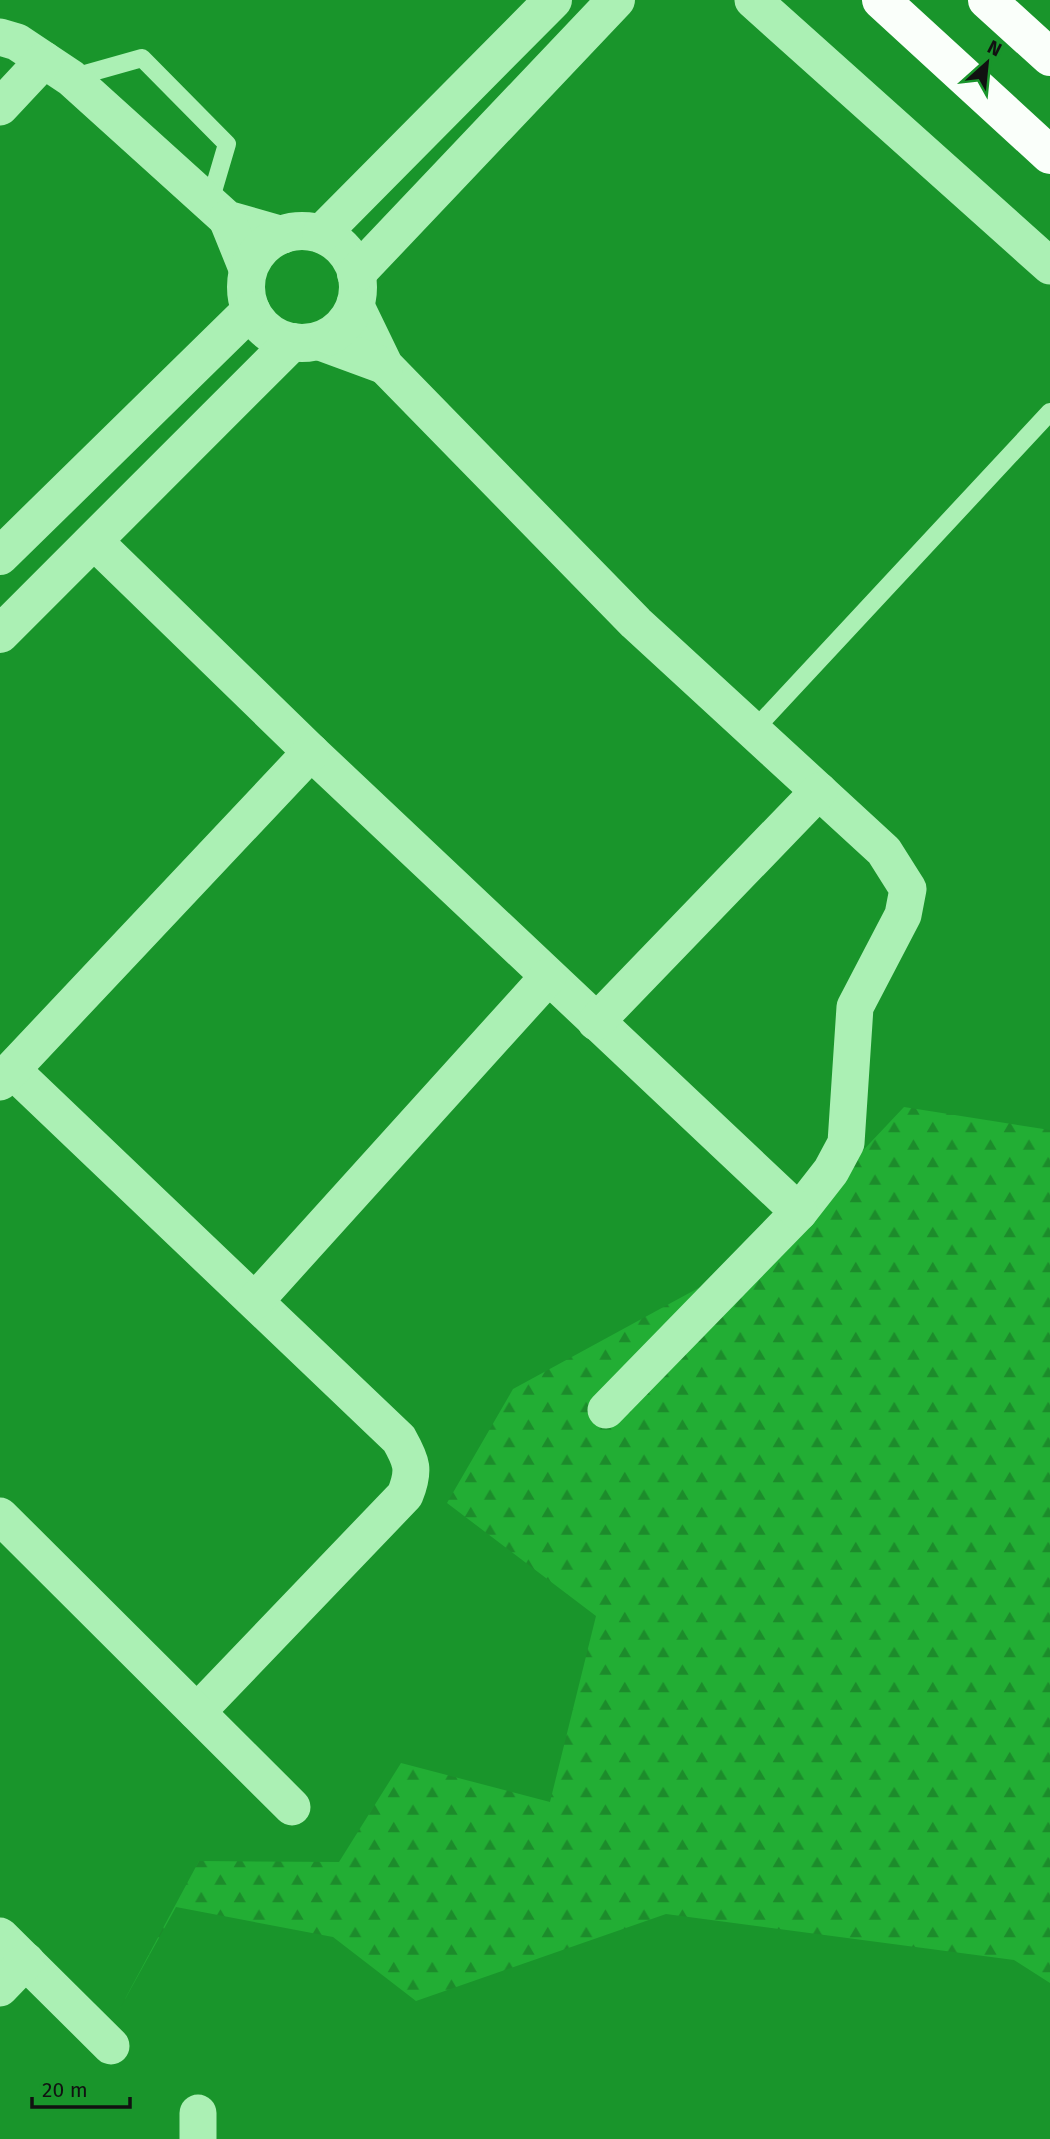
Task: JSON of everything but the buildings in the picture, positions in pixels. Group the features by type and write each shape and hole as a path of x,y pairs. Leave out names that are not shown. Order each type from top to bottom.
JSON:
{"highway":[{"path":"881,0 1050,155"},
{"path":"987,0 1050,57"}],"street":[{"path":"321,234 552,0"},
{"path":"0,634 304,342 339,329 349,317 356,289 616,0"},
{"path":"753,0 1050,266"},
{"path":"0,37 17,42 57,69 218,212 248,271"},
{"path":"0,107 57,69"},
{"path":"218,212 283,234"},
{"path":"385,366 275,336 261,324 250,310 246,290 248,271 257,253 267,243 283,234 307,231 321,234 337,243 349,257 356,289 385,366 636,623 884,851 908,889 903,915 855,1007 845,1143 831,1171 799,1212 606,1409"},
{"path":"0,556 250,310"},
{"path":"94,541 311,752 799,1212"},
{"path":"197,1712 405,1495 412,1478 411,1460 399,1439 255,1301 6,1076 311,752"},
{"path":"596,1022 818,791"},
{"path":"255,1301 548,977"},
{"path":"0,1516 292,1807"},
{"path":"0,1936 111,2046"},
{"path":"0,1987 26,1961"}],"lane":[{"path":"57,69 142,58 227,144 218,212"},
{"path":"753,731 1050,412"}],"green space":[{"path":"904,1107 1050,1130 1050,1983 1014,1960 666,1914 416,2001 333,1937 176,1907 118,2012 199,1861 339,1862 401,1763 550,1802 596,1616 447,1503 513,1389 770,1249"}]}
